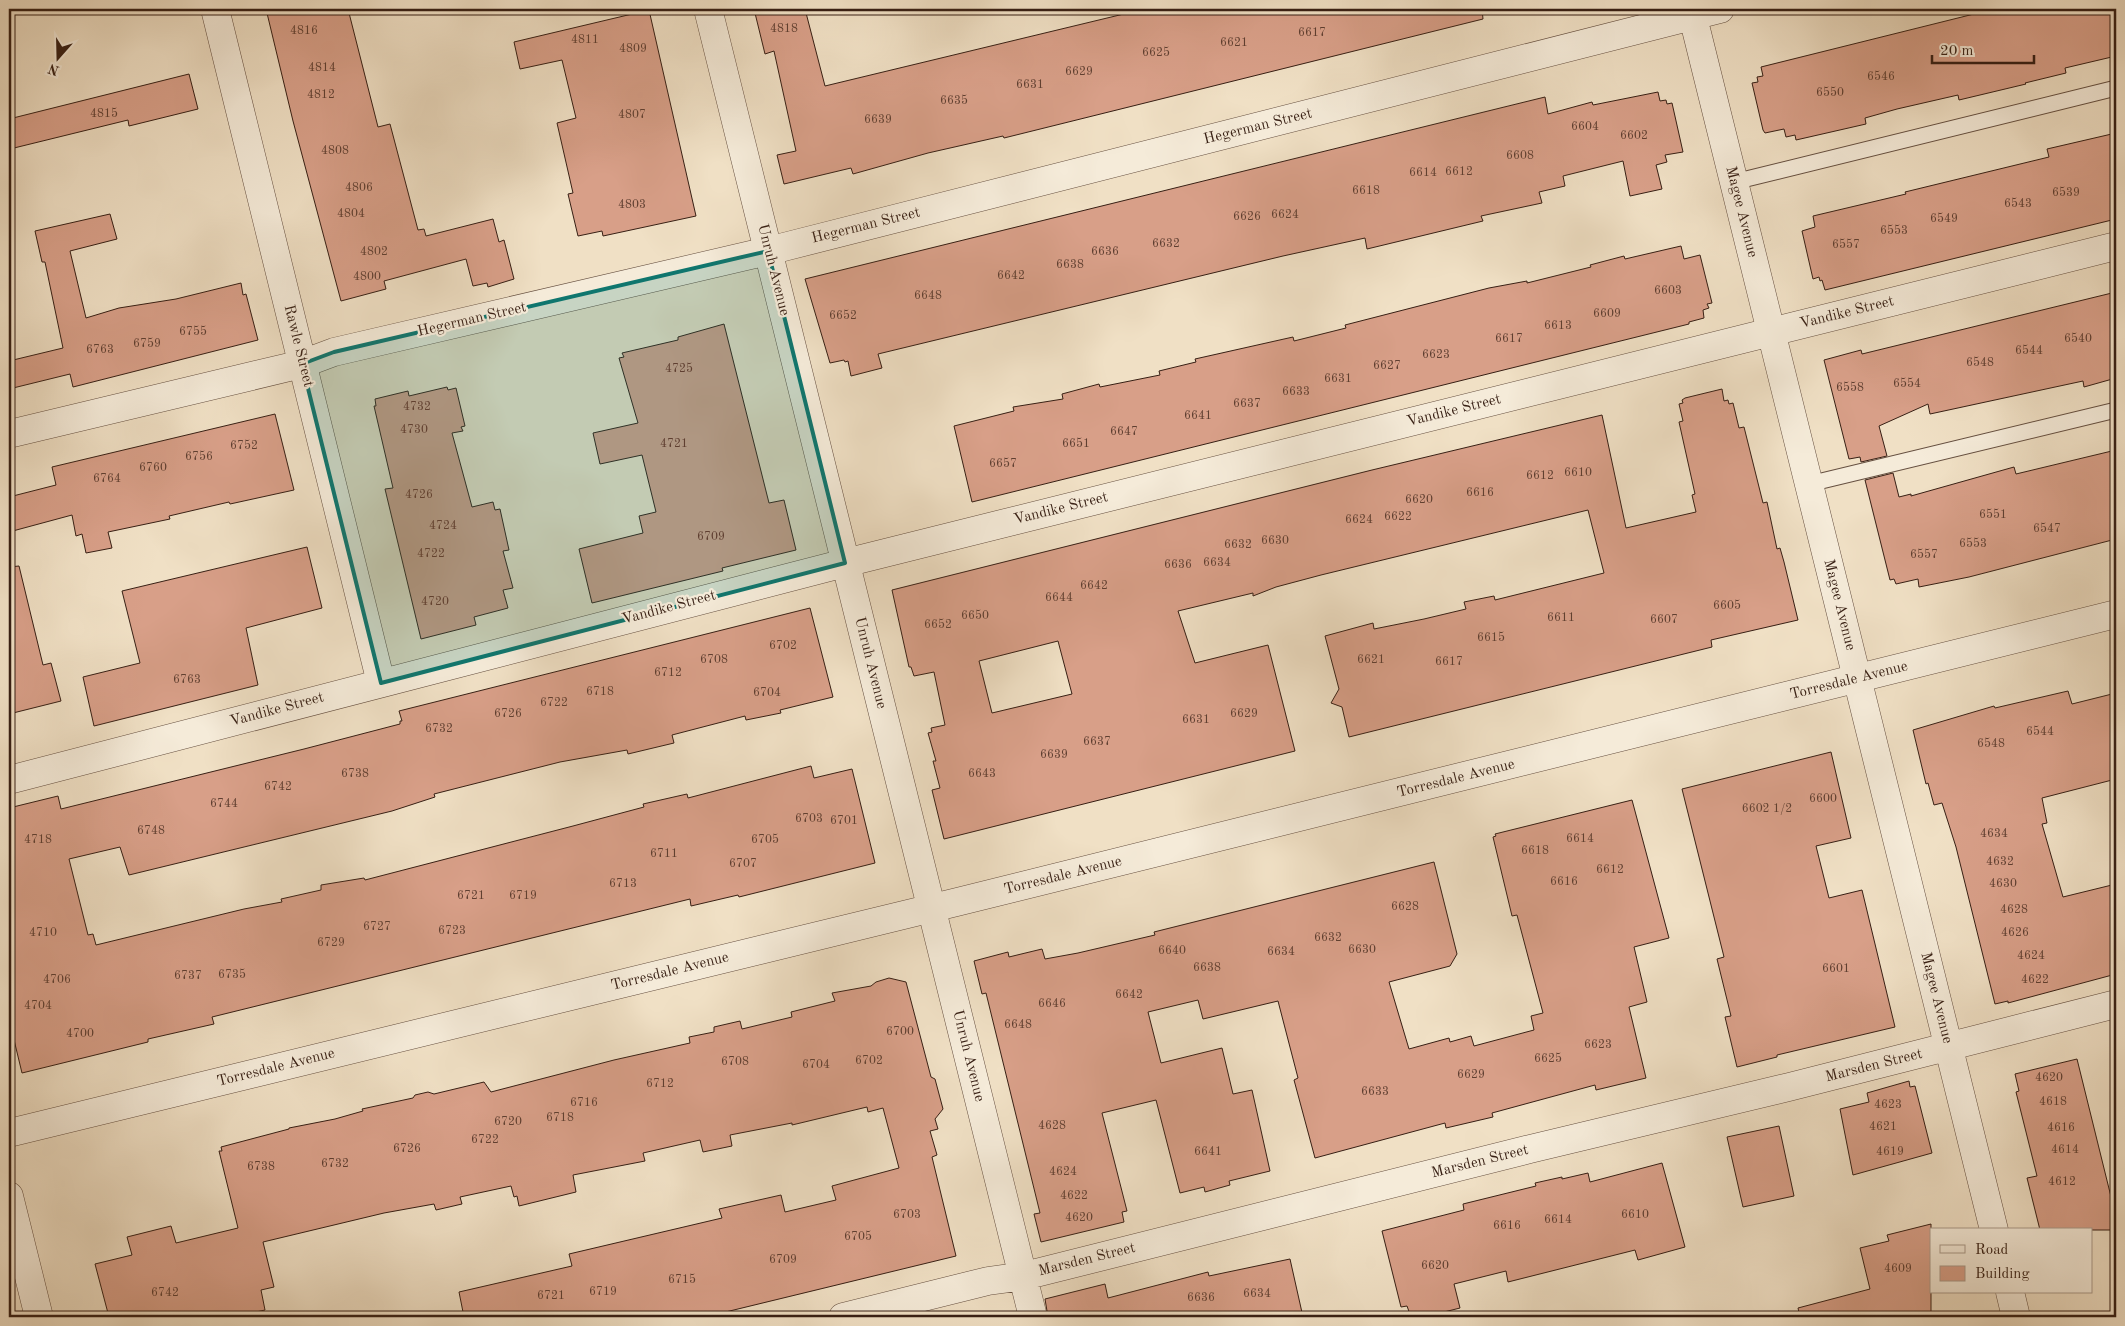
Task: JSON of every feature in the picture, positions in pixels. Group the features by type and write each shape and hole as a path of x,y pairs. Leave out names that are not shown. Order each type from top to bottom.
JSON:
{"street":[{"name":"Rawle Street","path":"215,9 381,683"},
{"name":"Unruh Avenue","path":"708,9 1033,1317"},
{"name":"Hegerman Street","path":"9,434 302,364 334,352 768,251 1692,13 1720,9"},
{"name":"Magee Avenue","path":"1692,13 1993,1228"},
{"name":"Vandike Street","path":"9,780 845,562 2116,246"},
{"name":"Torresdale Avenue","path":"9,1133 930,908 2116,614"},
{"name":"Marsden Street","path":"843,1317 988,1281 1024,1276 1520,1151 1948,1048 2116,1004"},
{"path":"9,1196 39,1317"},
{"path":"2010,1294 2016,1317"}],"lane":[{"path":"1734,182 2116,88"},
{"path":"1809,484 2116,410"}],"highlighted area":[{"path":"768,251 845,563 381,683 302,364 334,352"}],"building":[{"path":"266,9 348,9 378,127 390,124 418,230 424,229 426,236 493,219 499,242 504,240 514,279 488,287 487,283 473,286 466,259 384,281 386,289 341,301 293,121"},
{"path":"754,9 805,9 825,86 1132,12 1131,9 1482,9 1483,19 1004,138 1003,136 928,153 853,174 851,168 784,184 777,155 796,151 774,51 765,54"},
{"path":"1994,9 2116,9 2116,56 2065,68 2066,73 2026,84 1959,100 1958,95 1897,109 1865,118 1866,124 1796,140 1795,135 1786,137 1784,129 1765,133 1763,130 1752,83 1758,82 1757,77 1763,76 1761,67"},
{"path":"649,10 696,216 603,236 602,231 578,236 568,194 573,193 557,123 576,118 562,60 520,69 514,42"},
{"path":"189,74 198,109 129,126 128,120 14,148 9,128 9,119"},
{"path":"1658,92 1660,101 1666,100 1667,104 1672,103 1683,152 1665,155 1667,162 1656,165 1662,189 1630,196 1623,161 1563,176 1565,186 1539,192 1542,203 1481,216 1483,221 1367,249 1365,238 1283,256 878,354 882,368 851,376 848,361 830,363 805,279 1545,97 1548,114 1592,102 1593,105"},
{"path":"2116,133 2116,219 1825,290 1819,277 1813,279 1802,231 1815,227 1813,216 2049,157 2047,149"},
{"path":"110,214 117,239 70,251 86,318 119,308 176,299 241,283 243,295 246,294 258,340 73,387 70,374 9,389 9,361 63,348 45,262 42,262 35,231"},
{"path":"1681,246 1684,259 1700,255 1712,303 1707,304 1709,308 1703,310 1704,318 1689,322 1689,324 972,502 954,426 1014,411 1013,407 1063,399 1062,394 1099,384 1100,387 1160,375 1159,371 1196,362 1195,359 1293,337 1294,341 1346,328 1345,325 1489,288 1527,281 1527,283 1591,267 1590,265 1624,256 1625,259"},
{"path":"2116,292 2116,378 2084,387 2083,381 1930,414 1928,404 1879,426 1887,456 1861,462 1860,457 1849,459 1824,360 1861,350 1862,354"},
{"path":"724,324 769,503 784,500 796,550 722,568 723,571 592,603 579,549 643,533 639,516 656,512 642,455 600,464 593,433 638,423 619,358 624,357 622,353 678,340 678,337"},
{"path":"447,387 448,390 456,388 465,426 461,427 463,431 452,433 472,507 493,502 495,510 500,509 509,550 503,551 513,588 503,590 508,608 474,617 476,625 421,639 385,489 393,488 374,406 376,406 375,399 408,391 409,396"},
{"path":"1722,389 1724,401 1728,400 1729,404 1733,403 1739,428 1744,427 1763,503 1767,502 1777,549 1780,548 1798,620 1711,640 1712,647 1349,737 1342,707 1331,703 1339,689 1325,636 1373,623 1374,629 1424,619 1466,609 1464,602 1494,596 1495,600 1604,573 1588,510 1321,575 1276,587 1253,596 1253,593 1178,611 1195,663 1268,645 1295,751 944,839 932,790 940,788 933,761 936,761 928,733 932,732 931,728 945,725 934,672 914,676 911,667 909,667 892,590 1372,470 1602,415 1626,528 1696,512 1692,495 1695,494 1679,422 1683,421 1679,404 1683,403 1682,400","holes":["1058,641 1072,694 992,713 979,661"]},
{"path":"275,414 294,490 230,504 229,502 169,516 170,519 108,532 112,548 86,553 82,534 76,536 72,515 9,532 9,497 56,485 52,467"},
{"path":"2116,450 2116,539 1969,577 1919,587 1918,579 1896,584 1894,579 1890,580 1865,480 1893,473 1899,497 1911,494 1911,496 2014,467 2016,474"},
{"path":"307,547 322,608 246,628 258,685 94,726 83,677 140,663 122,591"},
{"path":"19,566 43,665 51,663 61,701 9,714 9,567"},
{"path":"810,608 833,697 780,710 781,713 746,720 745,716 672,735 674,743 628,754 627,750 560,762 434,794 435,797 392,811 129,875 120,847 69,859 88,935 93,934 96,945 244,909 282,902 281,899 321,890 321,885 364,878 365,880 644,807 643,804 687,794 688,798 811,766 814,778 852,769 875,863 739,897 738,895 691,906 690,899 212,1017 214,1024 148,1039 148,1042 22,1073 9,1019 9,808 58,796 61,809 304,749 400,724 400,721 402,721 399,711"},
{"path":"2068,691 2072,704 2116,693 2116,779 2042,798 2047,823 2042,824 2063,897 2116,884 2116,974 2008,1003 2008,1001 1995,1004 1956,847 1942,803 1934,805 1928,783 1926,784 1913,730 1994,706 1995,708"},
{"path":"1831,752 1851,838 1816,846 1829,898 1862,890 1895,1027 1777,1055 1777,1057 1737,1067 1725,1017 1731,1016 1717,959 1724,957 1682,789"},
{"path":"1632,800 1669,938 1634,947 1647,1002 1629,1007 1646,1078 1596,1090 1595,1085 1492,1113 1493,1117 1446,1128 1445,1123 1315,1158 1294,1080 1298,1078 1278,1001 1203,1019 1198,1000 1148,1012 1161,1063 1222,1048 1233,1094 1252,1090 1270,1171 1229,1181 1230,1185 1205,1192 1204,1187 1180,1193 1156,1100 1102,1113 1127,1211 1122,1212 1124,1222 1041,1242 1034,1214 1040,1213 986,993 982,994 974,961 1008,952 1009,957 1042,949 1045,959 1078,953 1155,935 1154,932 1434,862 1457,954 1450,966 1389,982 1409,1049 1449,1038 1450,1042 1471,1036 1474,1046 1534,1030 1531,1016 1543,1013 1517,915 1512,916 1493,837 1496,836 1495,834"},
{"path":"889,978 906,982 931,1077 935,1079 943,1109 935,1119 938,1129 930,1131 937,1155 932,1157 956,1256 705,1317 464,1317 459,1292 572,1266 569,1254 722,1218 719,1209 781,1195 785,1212 836,1200 832,1186 899,1168 883,1108 868,1112 867,1107 792,1125 792,1123 730,1135 732,1146 703,1152 700,1140 643,1153 645,1161 573,1175 576,1192 519,1206 517,1196 514,1197 511,1186 460,1197 462,1204 436,1210 434,1204 384,1213 263,1242 274,1287 261,1290 265,1310 233,1317 109,1317 95,1264 132,1255 127,1237 171,1226 176,1243 238,1228 219,1151 222,1151 221,1147 289,1128 335,1119 363,1111 362,1109 413,1098 415,1095 428,1092 434,1094 484,1082 491,1092 614,1060 690,1043 689,1037 714,1032 714,1027 740,1021 742,1029 792,1017 791,1012 835,1001 832,993 871,986 876,982"},
{"path":"2077,1059 2116,1217 2116,1230 2040,1228 2027,1178 2037,1176 2016,1092 2019,1091 2015,1074"},
{"path":"1909,1081 1910,1087 1915,1086 1932,1153 1853,1175 1840,1109 1869,1102 1867,1093"},
{"path":"1779,1126 1794,1196 1743,1207 1727,1137"},
{"path":"1662,1163 1685,1247 1638,1260 1635,1250 1508,1282 1506,1271 1454,1284 1460,1308 1424,1317 1411,1317 1407,1306 1401,1307 1382,1231 1464,1210 1463,1204 1536,1186 1535,1183 1588,1173 1590,1182"},
{"path":"1931,1224 1931,1317 1800,1317 1798,1308 1870,1289 1860,1248 1889,1241 1887,1235"},
{"path":"1290,1259 1303,1317 1048,1317 1045,1299 1105,1284 1108,1298 1208,1272 1209,1276"}]}
